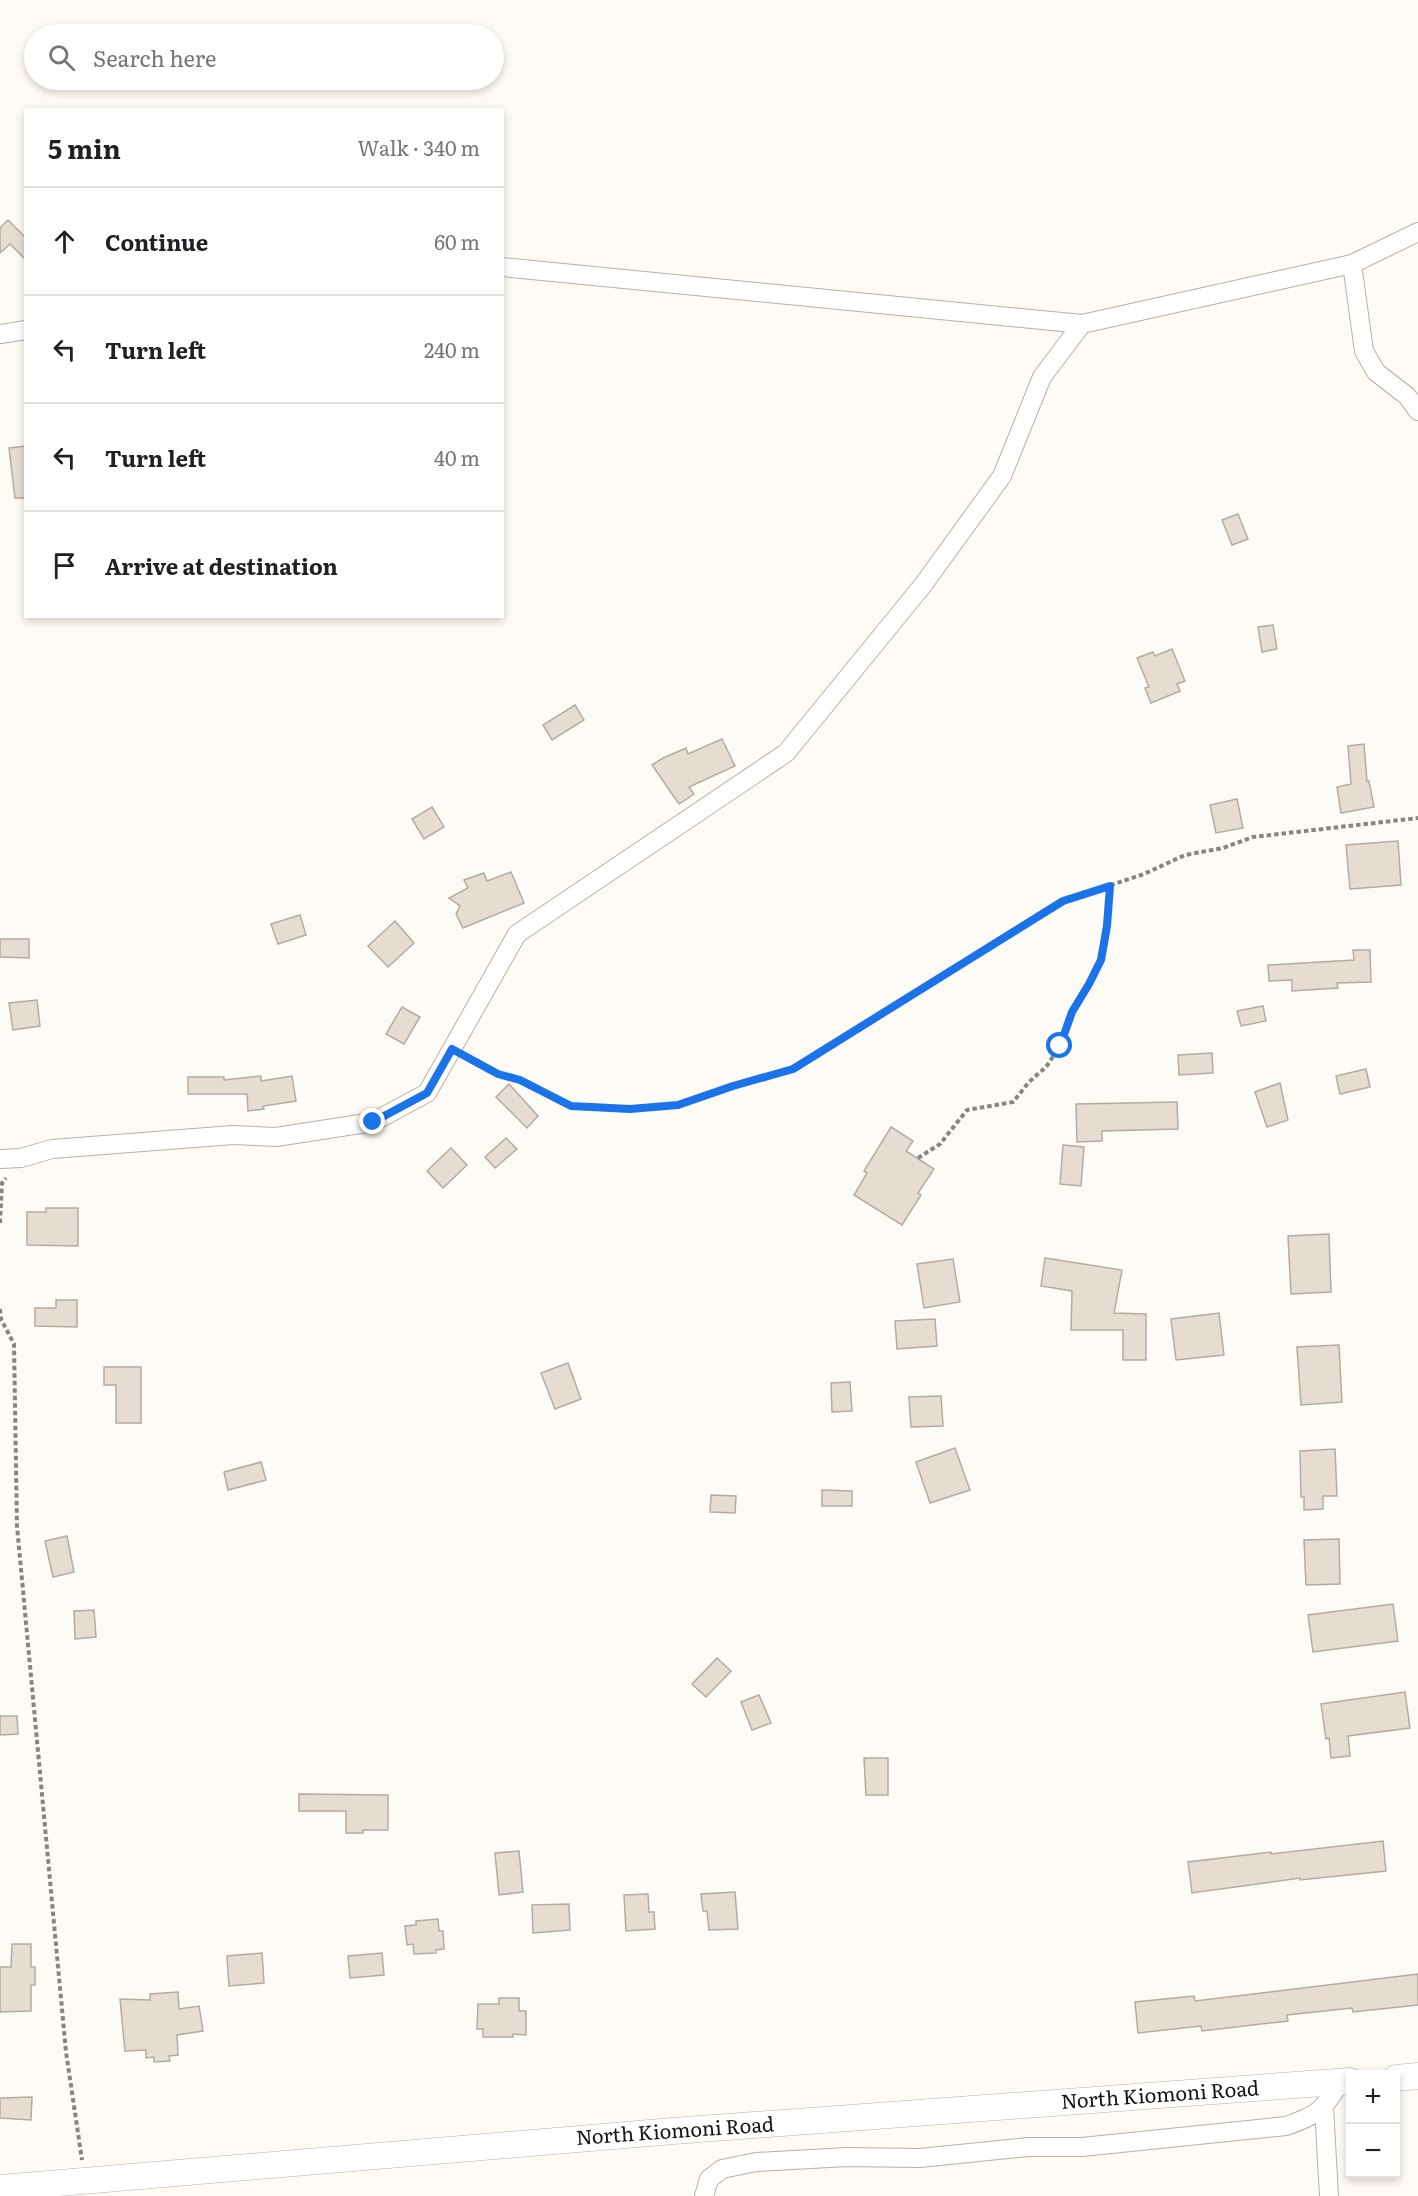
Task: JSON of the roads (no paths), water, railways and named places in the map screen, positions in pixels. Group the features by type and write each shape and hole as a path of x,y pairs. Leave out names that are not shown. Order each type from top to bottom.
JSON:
{"main road":[{"path":"1400,2078 1418,2076"},
{"name":"North Kiomoni Road","path":"0,2188 673,2131 1346,2081"}],"street":[{"path":"504,267 1082,324 1352,264 1418,231"},
{"path":"1352,264 1364,351 1376,372 1407,396 1418,411"},
{"path":"0,1159 21,1158 52,1149 233,1135 276,1137 373,1122 427,1093 517,934 786,753 923,585 1002,476 1042,377 1082,324"},
{"path":"0,334 24,330"},
{"path":"704,2196 709,2179 722,2169 756,2162 847,2157 920,2158 1028,2147 1082,2147 1286,2126 1312,2117 1324,2107 1346,2081"},
{"path":"1324,2107 1329,2196"}]}
